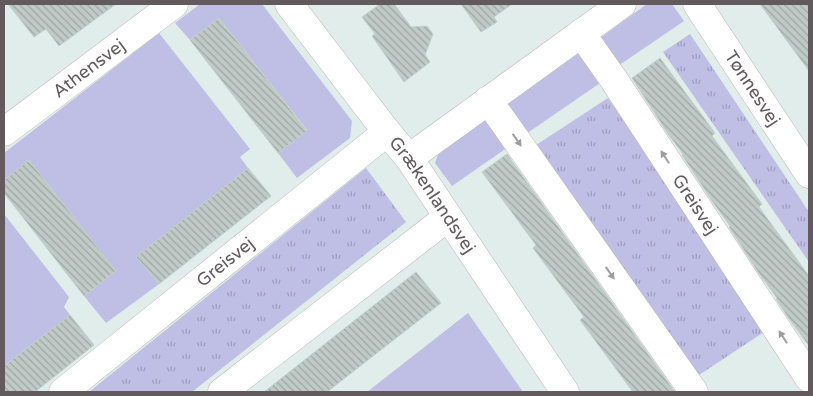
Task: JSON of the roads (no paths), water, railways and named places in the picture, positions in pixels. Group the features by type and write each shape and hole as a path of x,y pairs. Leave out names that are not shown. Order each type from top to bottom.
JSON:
{"street":[{"name":"Athensvej","path":"4,132 174,4"},
{"name":"Grækenlandsvej","path":"289,4 409,158 565,392"},
{"path":"409,158 622,4"},
{"name":"Tønnesvej","path":"697,4 809,174"},
{"name":"Greisvej","path":"582,32 809,378"},
{"path":"488,100 694,392"},
{"name":"Greisvej","path":"63,392 387,132"},
{"path":"222,392 448,217"},
{"path":"795,392 809,383"}]}
